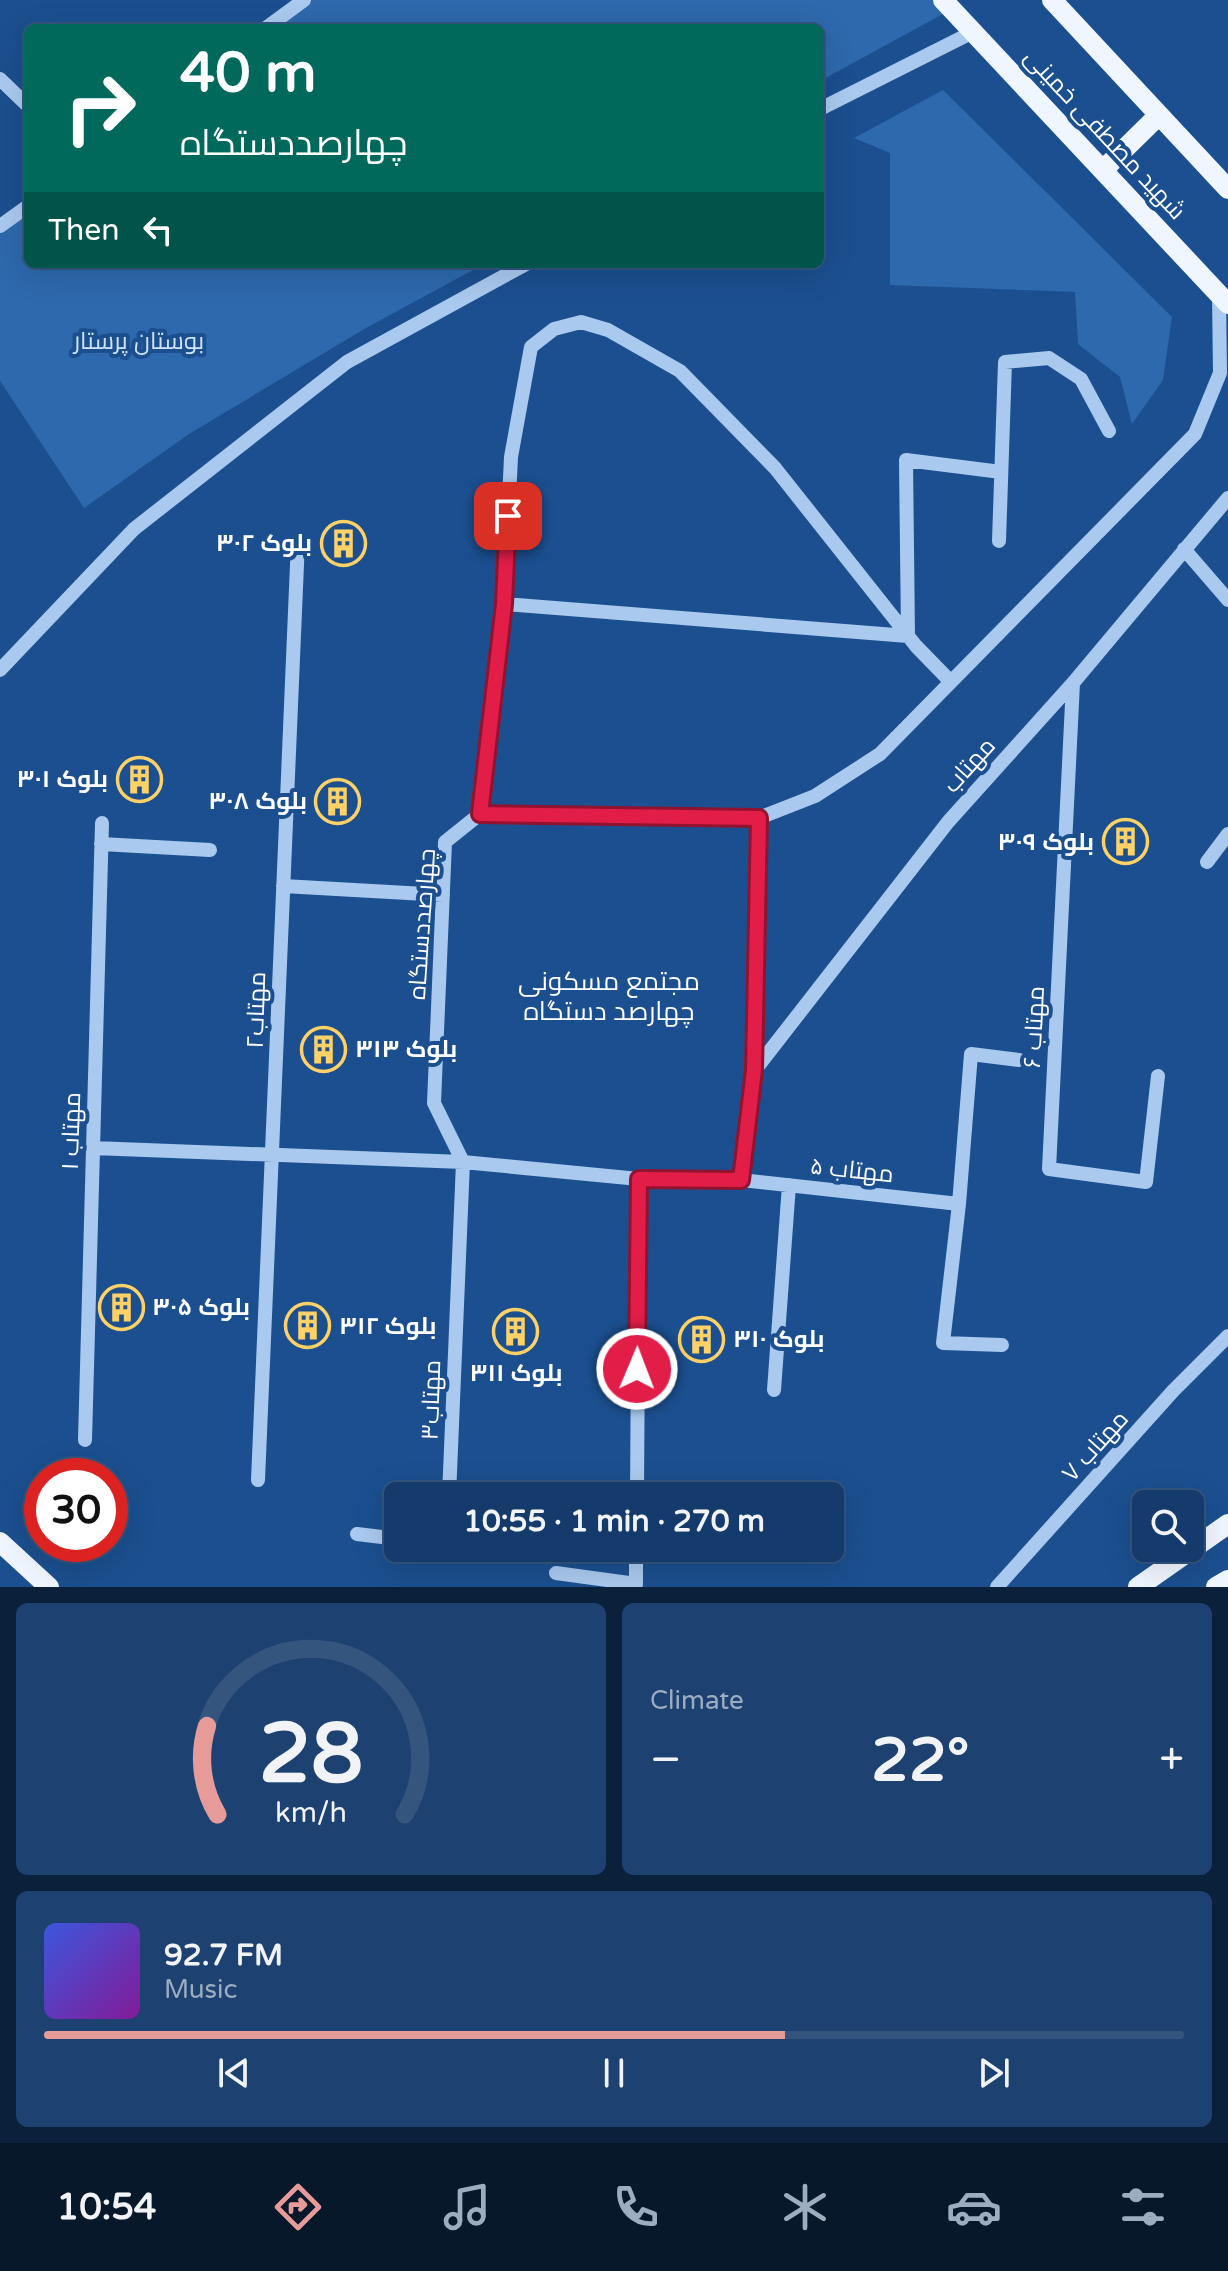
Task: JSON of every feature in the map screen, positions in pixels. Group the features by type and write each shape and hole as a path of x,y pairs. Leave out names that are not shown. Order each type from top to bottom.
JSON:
{"main road":[{"name":"شهید مصطفی خمینی","path":"943,0 1224,300"},
{"path":"1052,0 1228,189"},
{"path":"1104,169 1159,115"},
{"path":"1138,1587 1228,1524"},
{"path":"0,1542 49,1587"},
{"path":"1216,1587 1228,1580"}],"street":[{"path":"271,24 304,0"},
{"path":"824,107 973,32"},
{"path":"0,79 24,102"},
{"path":"0,226 24,209"},
{"path":"0,670 134,529 347,362 519,268"},
{"path":"951,682 908,636 775,468 680,371 608,330 581,322 554,329 531,347 511,457 504,604 480,814 759,818 815,796 880,754 951,682 1195,434 1220,373 1224,300"},
{"path":"999,541 1005,362 1049,358 1081,379 1109,431"},
{"path":"908,636 906,460 1001,472"},
{"name":"مهتاب","path":"754,1070 948,822 1073,683 1228,498"},
{"name":"مهتاب۲","path":"258,1480 298,541"},
{"path":"1184,549 1228,600"},
{"path":"504,604 908,636"},
{"name":"مهتاب ۶","path":"1073,683 1049,1169 1146,1182 1158,1076"},
{"name":"چهارصددستگاه","path":"463,1162 434,1103 445,842 480,814"},
{"path":"93,1148 463,1162 639,1179 741,1180 754,1070 759,818"},
{"name":"مهتاب ۱","path":"85,1440 102,823"},
{"path":"1207,862 1228,834"},
{"path":"101,844 210,850"},
{"path":"283,886 443,895"},
{"path":"1002,1345 943,1343 959,1204 971,1054 1019,1060"},
{"name":"مهتاب۳","path":"450,1482 463,1162"},
{"path":"637,1482 639,1179"},
{"name":"مهتاب ۵","path":"741,1180 959,1204"},
{"path":"774,1390 789,1185"},
{"name":"مهتاب ۷","path":"997,1587 1173,1391 1228,1336"},
{"path":"357,1534 384,1537"},
{"path":"556,1573 636,1584 636,1562"}],"green space":[{"path":"304,0 943,0 952,9 824,79 824,24 272,24"},
{"path":"943,90 1172,317 1163,380 1132,424 1120,377 1078,344 1075,292 890,285 890,153 854,138"},
{"name":"بوستان پرستار","path":"24,209 24,268 477,268 366,328 189,434 84,508 0,381 0,226"}],"place":[{"name":"بلوک ۳۰۲","path":"343,543"},
{"name":"بلوک ۳۰۱","path":"139,779"},
{"name":"بلوک ۳۰۸","path":"338,801"},
{"name":"بلوک ۳۰۹","path":"1125,842"},
{"name":"بلوک ۳۱۳","path":"324,1049"},
{"name":"بلوک ۳۰۵","path":"121,1307"},
{"name":"بلوک ۳۱۲","path":"308,1326"},
{"name":"بلوک ۳۱۱","path":"516,1331"},
{"name":"بلوک ۳۱۰","path":"702,1339"}],"district":[{"name":"مجتمع مسکونی چهارصد دستگاه","path":"609,996"}],"route":[{"path":"508,516 504,604 480,814 759,818 754,1070 741,1180 639,1179 637,1369"}]}
